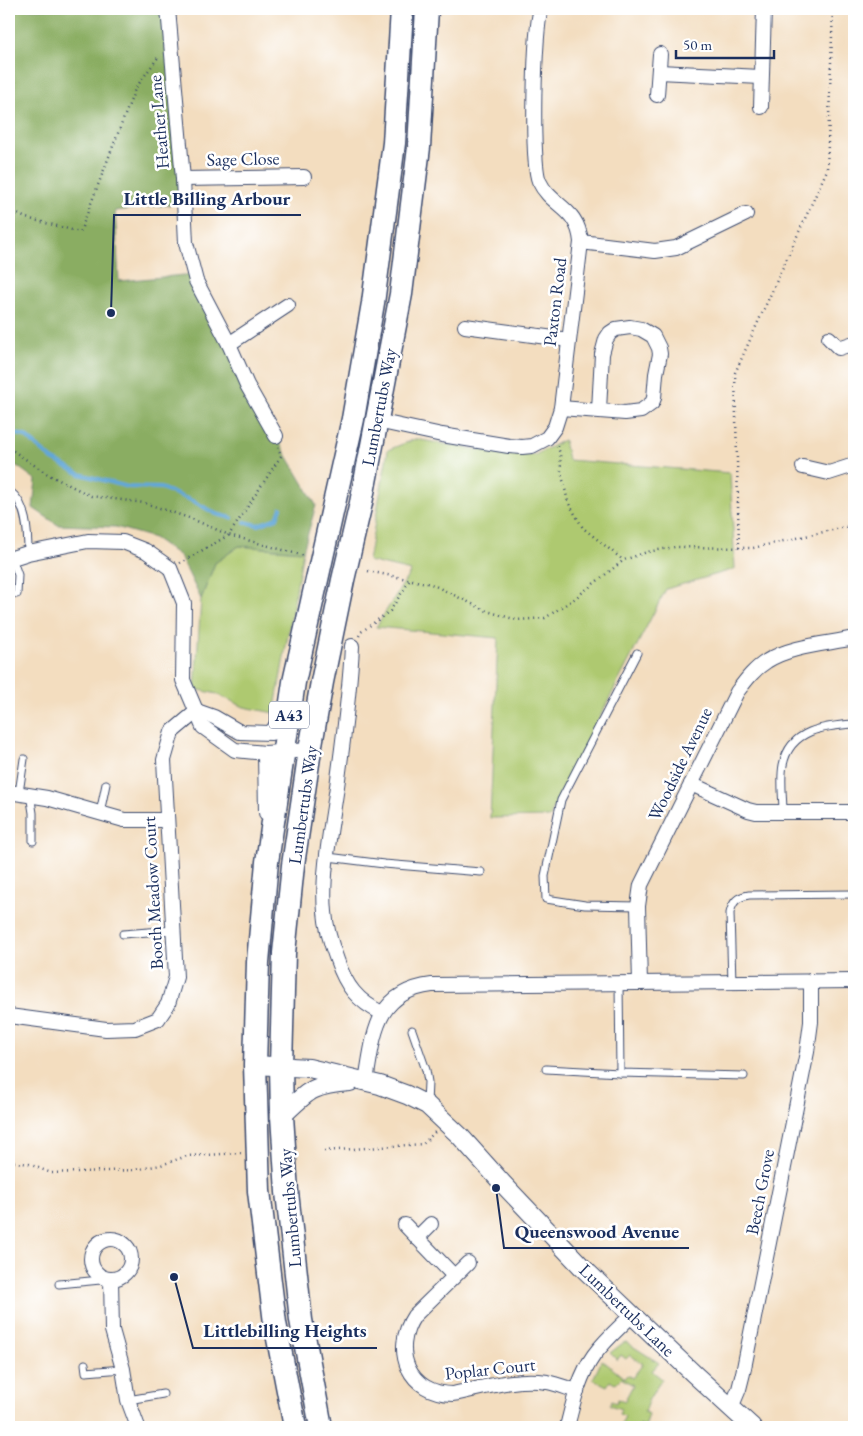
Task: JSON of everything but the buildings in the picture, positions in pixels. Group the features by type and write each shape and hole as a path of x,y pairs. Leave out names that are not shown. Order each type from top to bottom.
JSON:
{"highway":[{"name":"Lumbertubs Way","path":"295,1427 275,1323 259,1191 255,1065 258,962 274,753 294,682 353,418 373,303 394,143 402,9"},
{"name":"Lumbertubs Way","path":"322,1427 301,1320 287,1192 281,1066 284,953 293,865 310,750 341,589 361,503 401,294 419,147 427,9"}],"street":[{"name":"Heather Lane","path":"168,9 183,180 186,244 196,280 230,344 248,385 276,436"},
{"name":"Paxton Road","path":"541,9 536,71 536,173 544,190 572,216 580,232 581,242 561,408 559,419 552,433"},
{"path":"761,107 764,9"},
{"path":"657,95 660,54"},
{"path":"659,72 761,77"},
{"name":"Sage Close","path":"183,180 304,177"},
{"path":"581,242 656,251 666,250 676,248 746,214"},
{"path":"230,344 288,305"},
{"path":"466,326 569,340"},
{"path":"561,408 633,412 647,408 652,403 660,354 657,342 648,332 636,328 622,327 610,333 606,339 602,354 599,410"},
{"path":"829,338 839,348 854,343"},
{"path":"377,421 522,447 532,446 552,433"},
{"path":"803,466 830,473 854,465"},
{"path":"10,558 88,541 123,542 146,551 170,568 184,603 183,680 203,727 235,750 274,753 310,750"},
{"name":"Woodside Avenue","path":"640,983 638,906 641,885 736,692 751,674 767,661 788,651 854,638"},
{"name":"Lumbertubs Way","path":"352,646 350,688 324,892 325,912 333,950 352,992 370,1007 382,1013"},
{"path":"197,711 214,717 240,732 271,733 282,716 294,682"},
{"name":"Booth Meadow Court","path":"9,1016 106,1029 135,1028 158,1019 168,1004 176,977 164,760 172,732 197,711"},
{"path":"691,784 748,810 762,812 854,812"},
{"path":"19,793 124,820 167,820"},
{"name":"Beech Grove","path":"731,1408 743,1373 807,1052 811,1022 811,981"},
{"path":"282,1116 307,1092 326,1084 366,1081 374,1032 382,1013 392,1000 420,986 854,981"},
{"name":"Lumbertubs Lane","path":"255,1065 309,1068 366,1081 407,1095 427,1105 446,1122 542,1226 632,1315 752,1427"},
{"path":"417,1238 430,1224"},
{"path":"405,1225 454,1276"},
{"name":"Poplar Court","path":"468,1263 414,1316 405,1332 403,1350 405,1359 408,1368 419,1382 435,1392 443,1394 454,1394 518,1381 546,1382 577,1391"},
{"path":"111,1279 112,1330 123,1369 128,1400 138,1427"},
{"path":"567,1427 577,1391 594,1355 632,1315"}],"lane":[{"path":"9,491 20,502 24,513 28,553"},
{"path":"10,558 18,575 17,594"},
{"path":"637,653 561,800 545,876 546,899 585,905 638,906"},
{"path":"783,812 783,764 792,746 805,733 816,728 854,724"},
{"path":"24,759 19,793 33,813 33,841"},
{"path":"100,813 106,784"},
{"path":"328,857 384,864 481,872"},
{"path":"732,982 730,913 735,900 749,895 854,894"},
{"path":"123,934 174,930"},
{"path":"619,983 620,1073"},
{"path":"412,1030 426,1070 428,1082 427,1105"},
{"path":"546,1070 744,1076"},
{"path":"59,1284 111,1279"},
{"path":"85,1364 86,1372 123,1369"},
{"path":"128,1400 163,1394"}],"path":[{"path":"739,548 735,373 827,170 833,9"},
{"path":"9,210 26,218 80,232 135,89 171,40"},
{"path":"552,433 560,453 561,471 568,502 583,528 624,560"},
{"path":"170,568 229,535 280,456 276,436"},
{"path":"9,448 49,475 91,496 145,503 192,519 229,535 307,556"},
{"path":"368,571 431,584 487,612 517,620 536,619 546,618 560,609 624,560 647,552 675,547 753,548 854,524"},
{"path":"352,646 361,632 390,611 410,580"},
{"path":"324,1151 423,1144 446,1122"},
{"path":"9,1161 29,1164 50,1172 134,1170 161,1165 187,1156 242,1153"}],"green space":[{"path":"9,9 167,9 184,203 115,211 119,281 195,274 255,401 316,505 303,551 239,546 215,563 201,599 180,556 154,538 116,527 58,525 33,508 36,480 17,466 9,464"},
{"path":"415,439 504,454 535,455 564,440 568,460 730,473 735,569 666,589 550,817 490,818 498,638 376,627 411,571 368,561 388,450"},
{"path":"239,546 303,551 274,713 244,707 217,694 195,689 201,599 215,563"},
{"path":"626,1342 659,1363 652,1371 662,1379 649,1399 644,1412 649,1414 645,1427 639,1424 638,1427 620,1427 625,1416 619,1414 621,1409 610,1405 612,1401 616,1403 618,1399 624,1402 633,1385 621,1378 615,1384 610,1381 607,1386 593,1379 602,1360 624,1378 627,1375 632,1378 643,1364 630,1355 626,1359 621,1355 617,1360 610,1353"}],"waterway":[{"path":"9,432 25,436 52,459 80,474 128,487 161,488 195,502 216,514 232,518"},
{"path":"245,522 258,525 277,518 281,508"}],"place":[{"name":"Little Billing Arbour","path":"111,313"},
{"name":"Queenswood Avenue","path":"496,1188"},
{"name":"Littlebilling Heights","path":"174,1277"}]}
